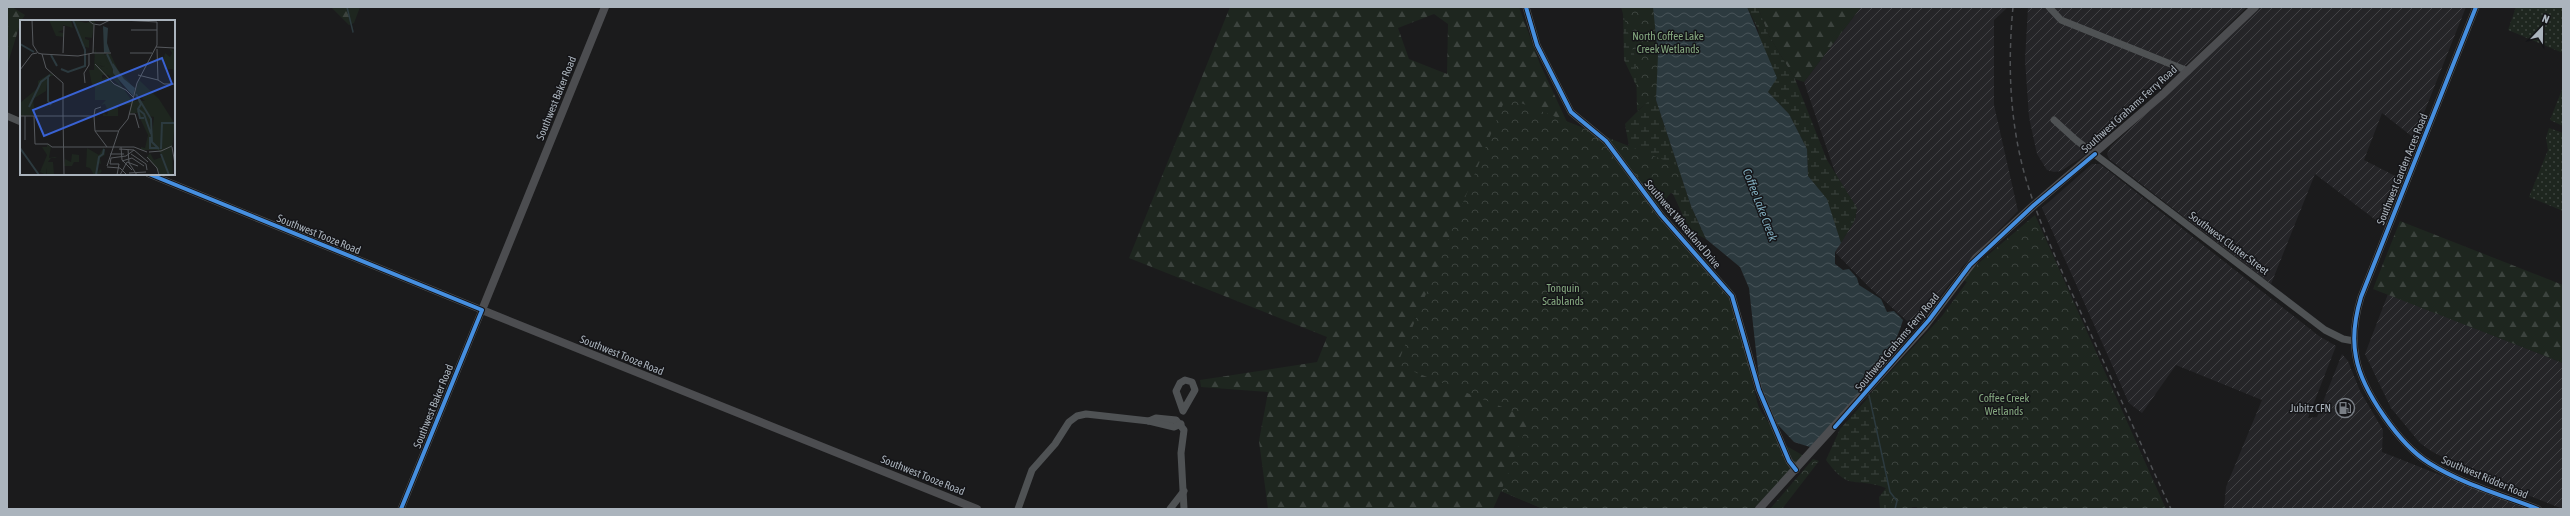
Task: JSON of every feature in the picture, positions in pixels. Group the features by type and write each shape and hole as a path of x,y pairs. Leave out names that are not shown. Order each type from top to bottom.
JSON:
{"main road":[{"name":"Southwest Baker Road","path":"482,310 604,7"},
{"name":"Southwest Grahams Ferry Road","path":"1759,509 1796,470 1929,320 1970,265 2034,205 2095,154 2188,71 2255,7"},
{"name":"Southwest Tooze Road","path":"482,310 977,509"}],"street":[{"name":"Southwest Wheatland Drive","path":"1526,7 1537,45 1571,112 1606,141 1661,215 1732,296 1759,390 1789,461 1796,470"},
{"path":"2049,7 2061,20 2188,71"},
{"name":"Southwest Garden Acres Road","path":"2354,341 2354,325 2361,297 2476,7"},
{"path":"7,116 20,122"},
{"name":"Southwest Clutter Street","path":"2054,120 2095,154 2325,330 2344,339 2354,341"},
{"name":"Southwest Tooze Road","path":"151,175 482,310"},
{"name":"Southwest Baker Road","path":"401,509 482,310"},
{"name":"Southwest Ridder Road","path":"2354,341 2356,358 2365,383 2389,423 2410,448 2428,463 2452,476 2538,509"},
{"path":"1183,411 1181,424 1181,453 1184,509"},
{"path":"1018,509 1032,470 1054,444 1069,422 1077,416 1086,414 1149,421 1174,427 1181,424"},
{"path":"1170,509 1184,491"}],"shaded area":[{"path":"1861,7 2008,7 1994,20 1994,105 2018,211 1962,267 1916,329 1868,286 1835,252 1855,220 1857,208 1836,175 1804,82"},
{"path":"2028,7 2247,7 2192,60 2081,158 2061,171 2054,172 2047,170 2037,154 2029,117 2025,60"},
{"path":"2261,7 2466,7 2414,138 2382,113 2364,160 2403,180 2385,227 2315,174 2271,284 2109,159 2107,154 2111,146"},
{"path":"2092,164 2100,164 2319,336 2336,346 2308,418 2317,417 2342,354 2348,361 2360,391 2383,430 2382,452 2526,509 2224,509 2226,487 2262,400 2176,365 2142,413 2129,403 2042,208"},
{"path":"2388,294 2563,363 2563,509 2479,476 2431,451 2420,443 2391,408 2365,354"}],"green space":[{"path":"7,7 12,7 25,15 20,20 7,66"},
{"path":"331,7 360,7 354,23 349,25"},
{"path":"1230,7 1519,7 1540,64 1567,122 1588,130 1722,291 1759,408 1792,470 1543,509 1501,491 1493,509 1268,509 1259,441 1268,392 1201,387 1200,380 1317,362 1327,337 1129,258","holes":["1434,14 1448,24 1447,74 1409,59 1398,28"]},
{"name":"North Coffee Lake Creek Wetlands","path":"1621,7 1703,7 1676,78 1637,111 1636,61"},
{"path":"1623,7 1658,55 1656,100 1691,206 1706,239 1690,231 1673,194 1656,185 1631,158 1625,124 1645,104 1624,60"},
{"path":"1747,7 1758,7 1768,34 1795,79 1827,160 1857,208 1855,220 1841,243 1826,199 1808,176 1807,149 1789,114 1768,92 1758,29"},
{"path":"1758,7 1861,7 1804,82 1795,79 1768,34"},
{"path":"2516,7 2563,7 2563,53 2508,30"},
{"path":"2563,87 2563,126 2550,120"},
{"name":"Tonquin Scablands","path":"1506,97 1689,170 1657,210 1732,290 1758,407 1783,444 1804,456 1758,509 1543,509 1501,491 1530,418 1397,365"},
{"path":"2549,128 2563,133 2563,211 2529,197 2548,150 2546,138"},
{"name":"Coffee Creek Wetlands","path":"2035,215 2166,509 1918,509 1915,505 1910,509 1893,509 1870,394 1942,316 1967,282 1960,279"},
{"path":"2400,221 2563,285 2563,363 2373,289"},
{"path":"1893,370 1917,507 1880,509 1879,497 1886,488 1847,480 1841,477 1826,460 1840,429"},
{"path":"1813,459 1819,461 1782,509 1770,509"}],"water":[{"path":"1653,7 1747,7 1777,78 1768,92 1789,114 1807,149 1808,176 1827,199 1841,243 1835,252 1835,264 1843,270 1849,269 1857,278 1859,285 1881,299 1887,312 1894,311 1903,320 1887,356 1876,372 1851,404 1810,447 1794,442 1778,425 1770,410 1760,387 1749,288 1740,267 1706,239 1691,206 1656,100 1658,55"}],"waterway":[{"path":"347,7 353,32"},
{"name":"Coffee Lake Creek","path":"1869,395 1890,492 1897,501 1895,509"}],"railway":[{"path":"2013,7 2010,54 2014,125 2018,149 2031,195 2043,229 2171,509"}],"cycle path":[{"path":"1526,7 1537,45 1571,112 1606,141 1661,215 1732,296 1759,390 1789,461 1796,470"},
{"path":"2476,7 2361,297 2357,312 2354,342 2360,371 2374,401 2395,431 2418,455 2429,463 2455,477 2482,489 2538,509"},
{"path":"1835,427 1929,320 1970,265 2034,205 2095,154"},
{"path":"151,175 482,310 401,509"}],"place":[{"name":"Jubitz CFN","path":"2345,408"}]}
